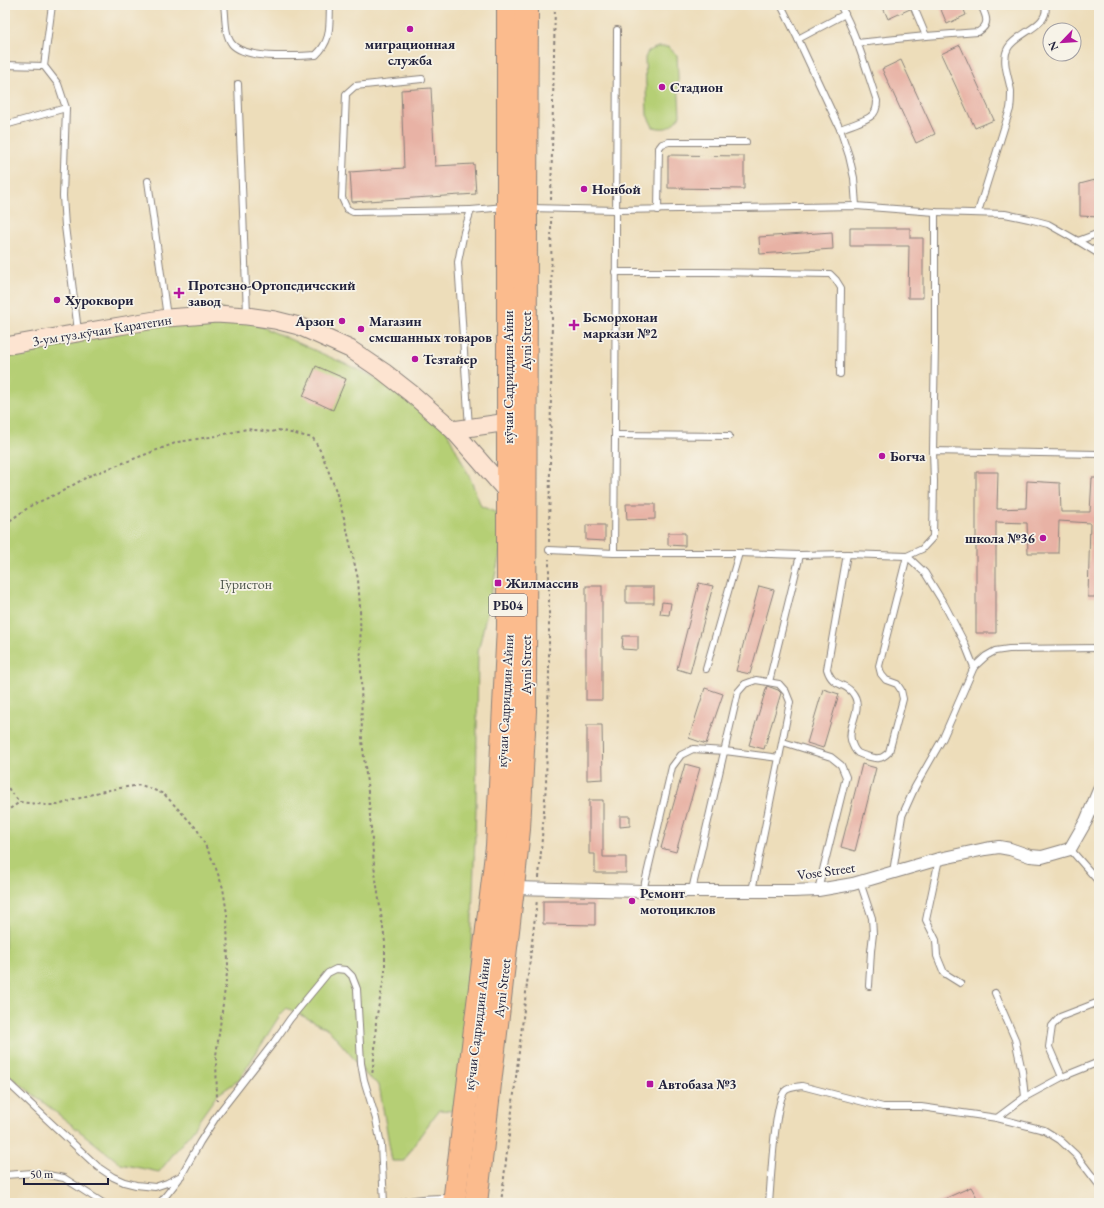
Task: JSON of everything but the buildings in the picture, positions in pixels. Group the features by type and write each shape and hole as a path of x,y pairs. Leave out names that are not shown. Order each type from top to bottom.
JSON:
{"highway":[{"name":"кӯчаи Садриддин Айни","path":"455,1201 498,846 508,626 508,422 517,207 508,5"},
{"name":"Ayni Street","path":"476,1203 514,888 519,829 525,711 517,207 527,5"}],"street":[{"name":"3-ум гуз.кӯчаи Каратегин","path":"5,346 78,332 167,318 216,314 275,320 299,326 350,349 384,372 461,429 508,493"},
{"path":"461,429 508,422"},
{"path":"1070,849 1086,821 1099,790"},
{"name":"Vose Street","path":"514,888 643,891 818,890 860,882 984,849 1010,849 1030,856 1042,857 1070,849"}],"lane":[{"path":"52,5 44,66 58,84 66,108 63,196 65,226 78,332"},
{"path":"224,5 227,33 232,43 240,51 276,56 316,56 323,49 328,38 330,5"},
{"path":"781,5 840,129 849,156 854,178 856,206"},
{"path":"840,5 857,43 877,101 877,107 875,113 871,117 840,129"},
{"path":"913,5 926,36"},
{"path":"857,43 978,32 983,29 986,24 986,18 981,5"},
{"path":"978,212 1012,100 1006,57 1007,50 1020,36 1041,23 1046,16 1047,9 1045,5"},
{"path":"798,39 845,14"},
{"path":"614,553 617,30"},
{"path":"5,65 44,66"},
{"path":"422,79 355,86 346,94 342,198 347,209 353,212 471,210 517,207 658,210 856,206 935,212 978,212 1029,218 1048,224 1078,240 1099,254"},
{"path":"238,84 247,316"},
{"path":"5,125 66,108"},
{"path":"658,210 659,148 662,144 669,142 746,142"},
{"path":"148,181 167,318"},
{"path":"461,429 458,262 464,232 471,210"},
{"path":"549,550 614,553 739,553 800,555 847,554 907,556 922,550 933,537 935,212"},
{"path":"1078,240 1099,233"},
{"path":"615,272 830,274 841,288 840,374"},
{"path":"615,435 729,436"},
{"path":"933,451 1099,454"},
{"path":"706,669 739,553"},
{"path":"847,554 827,669 830,677 835,682 849,688 855,696 857,706 850,738 853,746 858,753 877,759 884,757 889,752 903,699 901,690 897,684 886,680 881,674 879,666 907,556"},
{"path":"769,682 800,555"},
{"path":"907,556 925,573 944,604 964,642 974,667"},
{"path":"893,872 902,816 915,787 943,738 974,667 986,656 995,651 1009,649 1099,648"},
{"path":"692,890 738,692 745,684 756,680 779,684 786,692 790,702 752,891"},
{"path":"782,742 831,757 841,766 846,777 818,890"},
{"path":"643,891 672,767 681,756 693,749 725,751 779,758"},
{"path":"1070,849 1099,882"},
{"path":"939,860 926,920 936,940 937,956 944,973 960,983"},
{"path":"860,882 872,918 873,934 868,986"},
{"path":"160,1203 181,1176 218,1114 290,1019 328,973 336,969 346,970 352,976 357,989 361,1064 364,1080 376,1119 381,1145 384,1203"},
{"path":"995,993 1015,1039 1022,1071 1024,1097"},
{"path":"1062,1077 1049,1047 1052,1026 1060,1017 1099,1002"},
{"path":"997,1118 1024,1097 1062,1077 1099,1062"},
{"path":"5,1080 98,1167 113,1177 136,1185 155,1187 167,1184 181,1176"},
{"path":"769,1203 777,1112 781,1097 786,1090 793,1087 802,1086 882,1108 935,1108 997,1118 1044,1130 1060,1140 1076,1155 1099,1185"},
{"path":"5,1175 33,1173 48,1174 64,1178 103,1203"},
{"path":"400,1203 423,1198 455,1201"}],"path":[{"path":"5,524 32,505 61,492 89,476 178,442 247,429 268,432 278,430 313,438 321,452 345,521 358,579 360,607 362,740 374,865 385,942 384,972 376,1020 370,1099"},
{"path":"5,783 12,794 20,802 46,805 58,805 113,789 141,785 164,794 197,829 214,863 223,888 227,914 228,966 216,1056 218,1114"},
{"path":"5,812 20,802"}],"green space":[{"name":"Стадион","path":"658,47 668,47 677,55 680,116 671,126 665,128 653,127 647,115 645,58 648,51"},
{"name":"Гуристон","path":"222,309 433,403 470,478 481,506 508,518 478,652 476,808 465,1112 439,1110 404,1161 392,1161 379,1085 367,1076 328,1029 287,1008 280,1015 239,1080 217,1095 187,1137 159,1172 121,1164 5,1072 5,349"}],"place":[{"name":"миграционная служба","path":"410,29"},
{"name":"Стадион","path":"662,87"},
{"name":"Нонбой","path":"584,189"},
{"name":"Протезно-Ортопедический завод","path":"179,293"},
{"name":"Хуроквори","path":"57,300"},
{"name":"Арзон","path":"342,321"},
{"name":"Беморхонаи маркази №2","path":"574,325"},
{"name":"Магазин смешанных товаров","path":"361,329"},
{"name":"Тезтайер","path":"415,359"},
{"name":"Богча","path":"882,456"},
{"name":"школа №36","path":"1043,538"},
{"name":"Жилмассив","path":"498,583"},
{"name":"Ремонт мотоциклов","path":"632,901"},
{"name":"Автобаза №3","path":"650,1084"}]}
